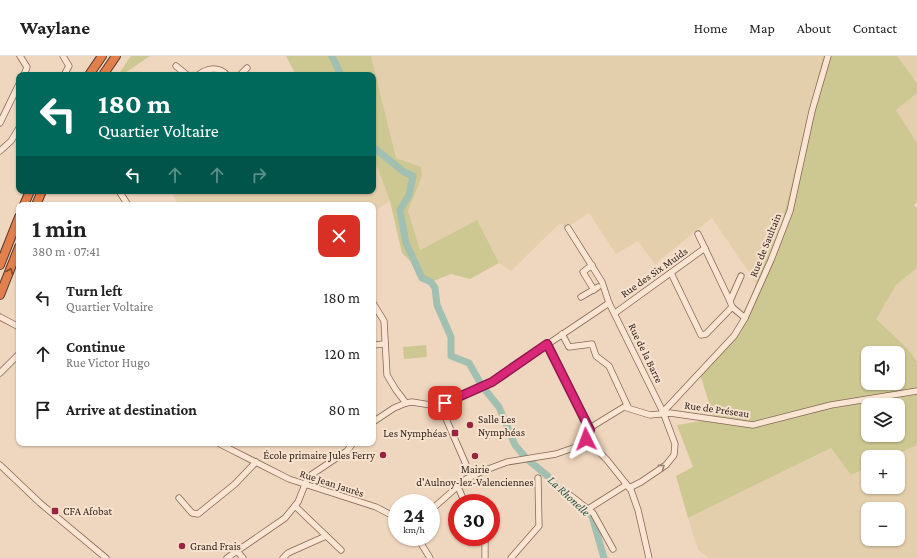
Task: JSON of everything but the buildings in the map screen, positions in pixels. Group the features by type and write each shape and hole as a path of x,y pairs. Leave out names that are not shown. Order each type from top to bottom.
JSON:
{"highway":[{"path":"91,72 102,56"},
{"path":"105,72 116,56"},
{"path":"0,265 16,225"},
{"path":"0,295 16,255"}],"street":[{"path":"20,56 27,67 25,72"},
{"path":"63,56 69,66 66,72"},
{"name":"Rue de Saultain","path":"663,412 734,336 745,318 771,260 791,207 812,111 828,56"},
{"path":"176,66 183,72"},
{"path":"243,72 247,68"},
{"path":"202,72 214,69 223,72"},
{"path":"0,122 16,90"},
{"path":"0,151 11,142 16,133"},
{"name":"Rue de la Barre","path":"568,228 602,282 609,303 663,412 674,442 674,455 666,465 641,482 628,486 588,509"},
{"path":"698,234 731,304 745,318"},
{"name":"Rue des Six Muids","path":"615,313 705,248"},
{"path":"581,297 596,288 583,272 592,265"},
{"path":"671,273 699,332 703,336 731,304 741,276"},
{"path":"376,420 394,408 406,403 440,405 479,389 609,303"},
{"path":"376,309 384,321 388,377 406,403"},
{"path":"2,317 16,325"},
{"path":"440,502 471,476 497,465 563,452 578,445 586,439 590,430 623,408 628,407 609,366 597,358 594,342 570,347 562,334"},
{"path":"376,345 385,344"},
{"path":"547,344 590,430"},
{"path":"0,373 16,357"},
{"name":"Rue de Préseau","path":"628,407 650,415 663,412 752,425 831,405 917,391"},
{"path":"440,405 471,476"},
{"path":"586,439 607,460 628,486 638,510 649,558"},
{"name":"Rue Jean Jaurès","path":"224,446 288,479 376,508 388,514"},
{"path":"227,558 282,520 295,506 310,475 347,451 351,446"},
{"path":"179,498 192,513 198,514 240,480 256,462"},
{"path":"0,465 40,503 106,558"},
{"path":"511,557 539,526 538,478"},
{"path":"458,487 461,494"},
{"path":"562,489 588,509 600,524 612,549"},
{"path":"295,506 342,550"},
{"path":"282,558 288,553 326,536"},
{"path":"423,546 430,558"},
{"path":"485,546 485,558"},
{"path":"237,551 243,558"}],"shaded area":[{"path":"131,56 150,56 126,72 120,72"},
{"path":"286,56 371,56 375,72 294,72"},
{"path":"371,56 823,56 782,222 756,283 712,218 655,264 638,241 616,254 589,213 566,228 560,223 511,271 499,263 477,220 420,250 408,211 422,176 396,159"},
{"path":"823,56 897,56 917,83 917,93 896,110 917,143 917,202 914,205 917,208 917,268 896,285 876,319 905,346 861,346 861,390 905,390 905,346 908,349 917,362 917,445 905,450 861,450 861,470 851,475 831,448 688,518 676,476 693,467 677,425 714,419 700,374 740,332 756,283 782,222"},
{"path":"897,56 917,56 917,83"},
{"path":"376,76 396,158 421,167 422,176 408,211 420,250 477,220 499,263 470,279 451,274 431,282 402,253 390,201 376,167"},
{"path":"917,93 917,143 896,110"},
{"path":"376,167 390,201 376,210 376,202 177,202 172,194 376,194"},
{"path":"917,268 917,362 908,349 875,319 896,285"},
{"path":"426,345 427,357 404,359 403,347"},
{"path":"917,445 917,558 709,558 698,550 688,518 831,448 851,475 861,470 861,494 905,494 905,450"}],"waterway":[{"name":"La Rhonelle","path":"332,56 340,72"},
{"name":"La Rhonelle","path":"376,149 404,172 413,176 409,195 400,210 406,243 422,278 431,282 435,288 437,305 451,337 451,356 469,363 482,386 499,407 515,445 526,458 550,478 561,492 592,516 604,558"}],"place":[{"name":"Salle Les Nymphéas","path":"470,425"},
{"name":"Les Nymphéas","path":"455,433"},
{"name":"École primaire Jules Ferry","path":"383,455"},
{"name":"Mairie d'Aulnoy-lez-Valenciennes","path":"475,456"},
{"name":"CFA Afobat","path":"55,511"},
{"name":"Grand Frais","path":"182,546"}],"route":[{"path":"445,403 492,382 547,344 590,430 586,439"}]}
